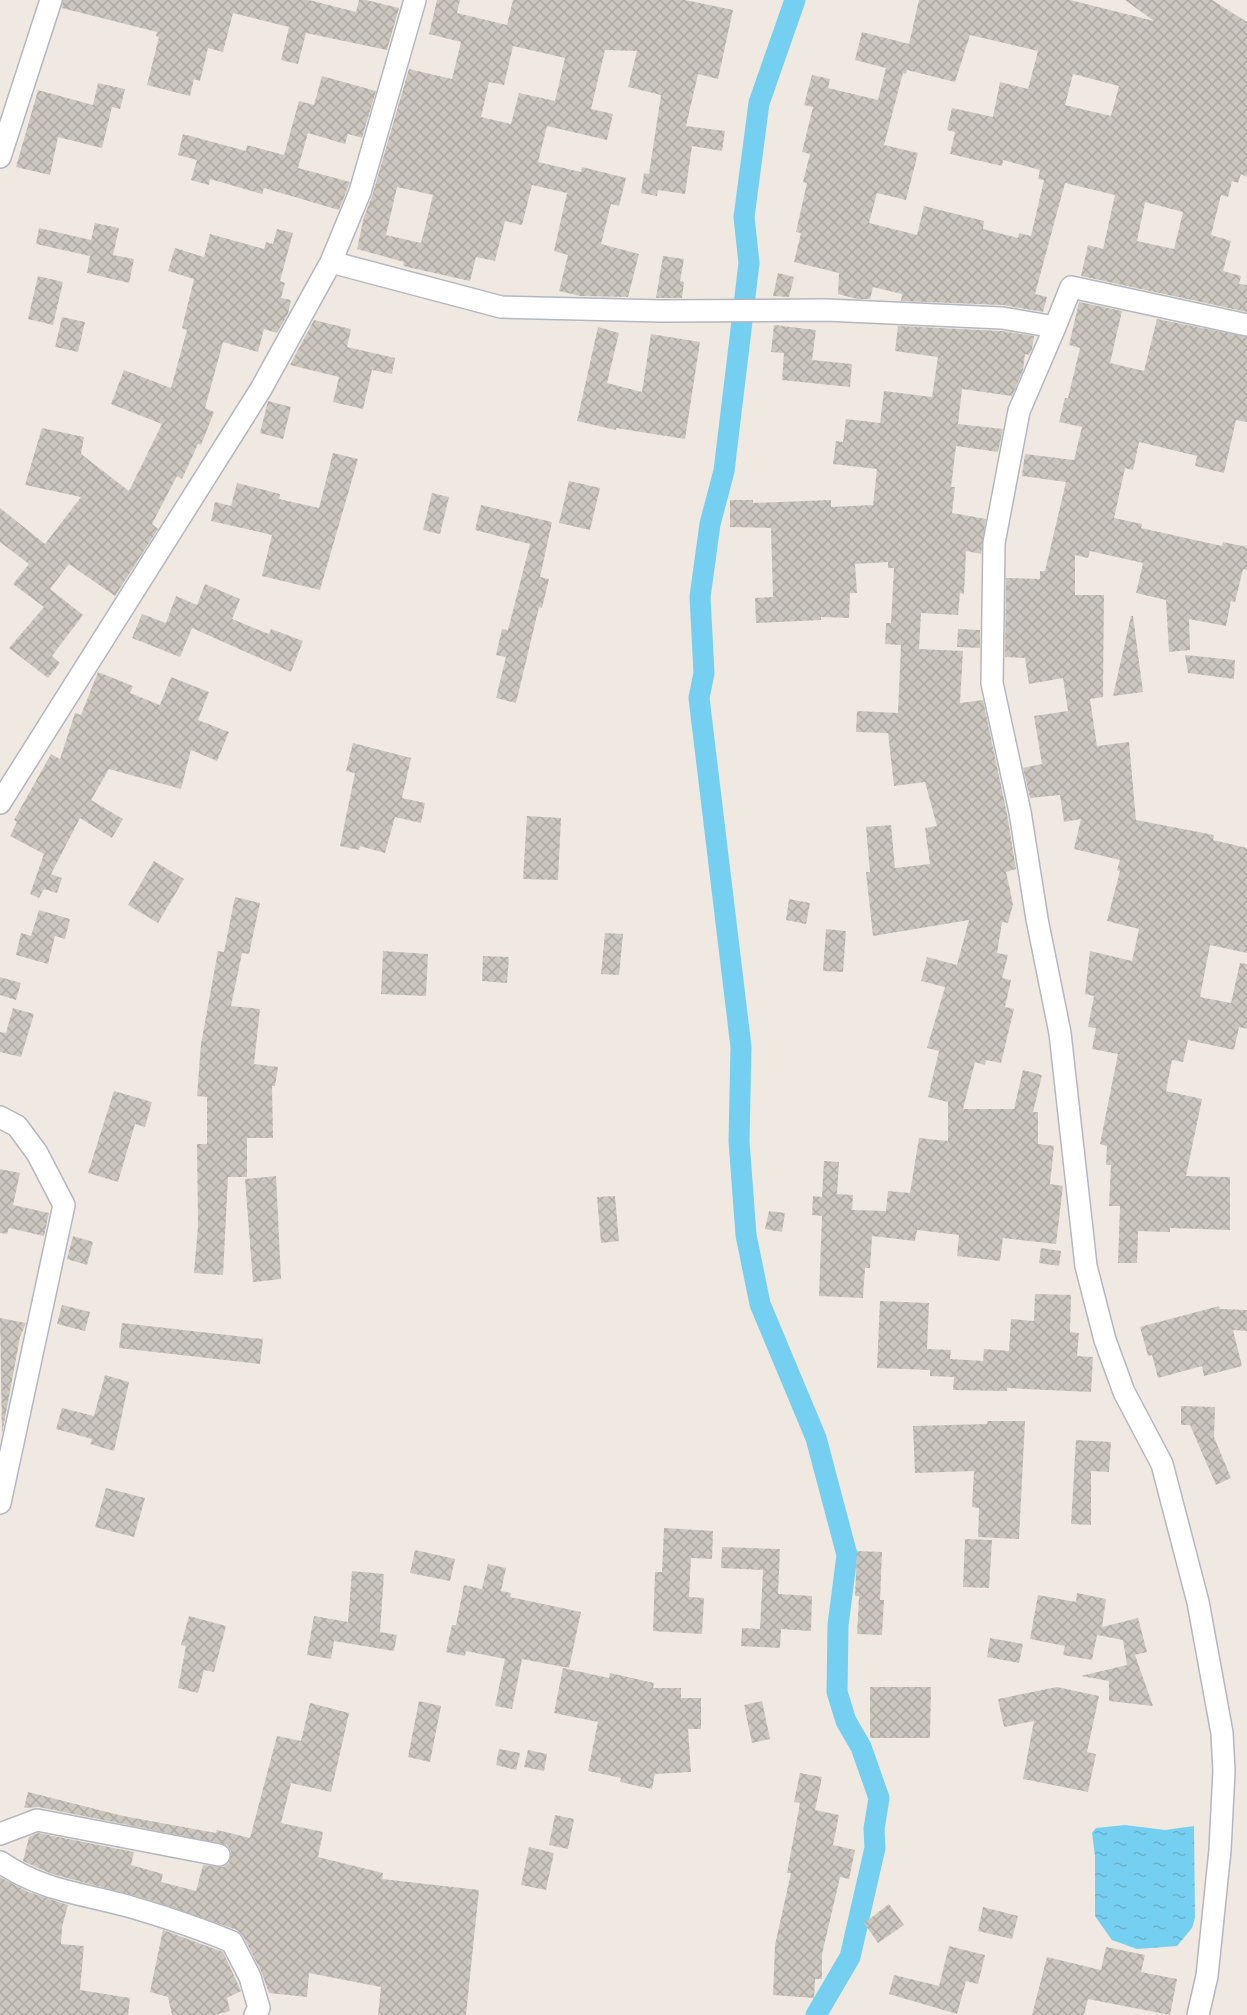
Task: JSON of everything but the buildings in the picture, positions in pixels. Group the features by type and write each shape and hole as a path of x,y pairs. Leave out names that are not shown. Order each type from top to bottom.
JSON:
{"street":[{"path":"0,157 51,0"},
{"path":"0,803 261,389 331,262 360,192 415,0"},
{"path":"331,262 501,307 661,310 826,309 1002,318 1055,327"},
{"path":"1198,2015 1207,1976 1220,1850 1224,1771 1222,1733 1198,1602 1162,1464 1124,1392 1105,1340 1086,1266 1060,1033 1036,919 1020,812 992,683 994,543 1019,411 1071,287 1247,326"},
{"path":"0,1117 17,1126 37,1153 64,1205 0,1503"},
{"path":"0,1834 37,1820 141,1842 219,1855"},
{"path":"0,1862 17,1874 61,1892 129,1906 200,1928 232,1941 250,1977 259,2008 255,2015"}],"water":[{"path":"1125,1825 1165,1830 1194,1826 1195,1918 1192,1928 1177,1946 1137,1949 1112,1940 1095,1916 1095,1856 1092,1833 1096,1828"}],"waterway":[{"path":"795,0 759,103 744,217 749,263 724,471 710,524 700,597 704,673 699,698 741,1047 739,1141 746,1235 760,1304 816,1438 847,1555 838,1625 837,1692 846,1721 861,1747 879,1798 874,1829 875,1848 850,1957 816,2015"}]}
